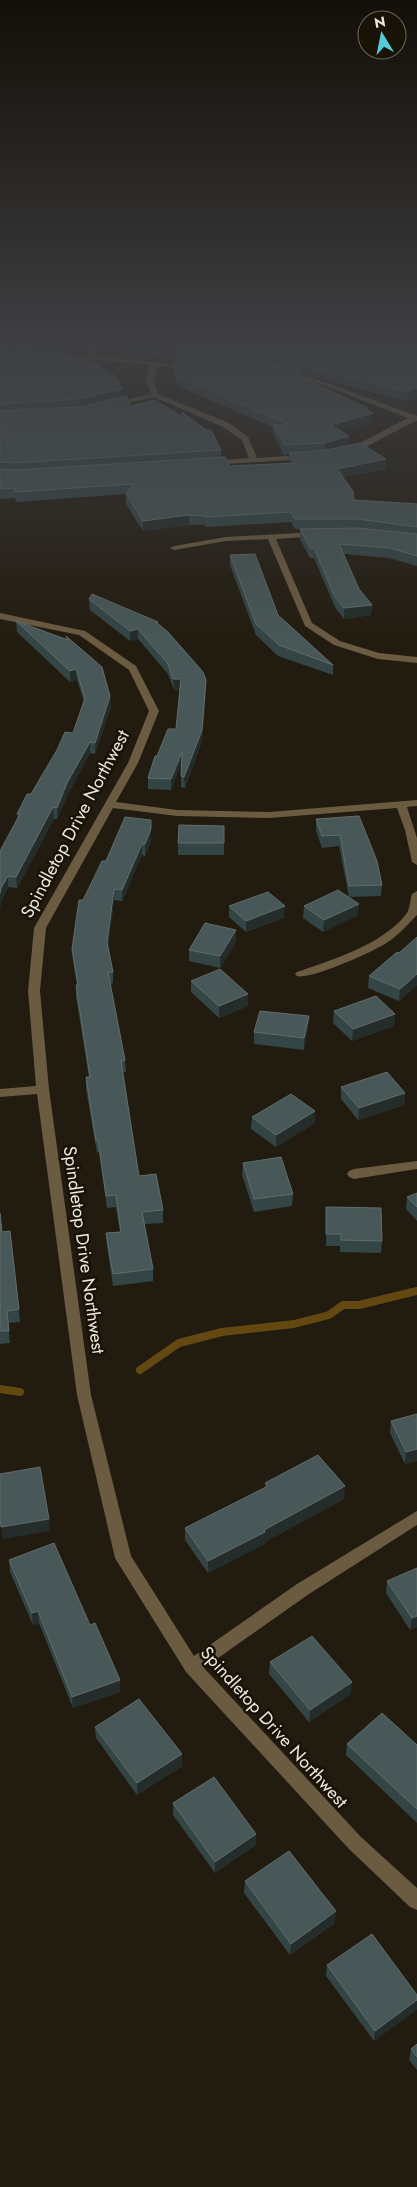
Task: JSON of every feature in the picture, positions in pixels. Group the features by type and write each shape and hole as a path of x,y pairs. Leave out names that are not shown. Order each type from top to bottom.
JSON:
{"street":[{"path":"245,441 254,460"},
{"path":"341,452 357,448 371,441"},
{"path":"205,464 316,456"},
{"path":"174,548 226,539 324,533"},
{"path":"271,537 308,624 337,643 378,656 417,660"},
{"name":"Spindletop Drive Northwest","path":"0,616 40,622 82,633 133,668 154,711 133,763 40,928 34,991 43,1089 84,1395 122,1558 192,1667 355,1843 417,1901"},
{"path":"110,804 177,813 269,815 417,803"},
{"path":"401,805 410,830 417,862"},
{"path":"302,974 341,961 384,940 413,913 417,894"},
{"path":"0,1093 43,1089"},
{"path":"354,1174 417,1165"},
{"path":"192,1667 303,1589 417,1517"}],"building":[{"path":"0,441 217,441 221,450 15,463 0,462"},
{"path":"283,441 332,441 325,443 285,445"},
{"path":"360,443 386,459 337,469 353,491 354,500 417,504 417,527 358,519 295,519 291,512 205,517 189,515 143,521 126,494 133,484 15,492 14,488 0,489 0,469 15,470 225,457 230,466 295,463 289,453 326,450"},
{"path":"357,528 417,534 417,556 390,548 339,544 359,589 372,605 344,608 335,597 314,548 310,548 300,529"},
{"path":"255,554 278,615 333,665 279,645 256,624 230,555"},
{"path":"92,594 158,622 203,672 206,680 202,730 184,777 181,776 182,752 171,779 148,778 155,756 157,756 168,729 176,729 181,679 173,679 168,664 138,629 130,631 89,599"},
{"path":"16,621 68,640 66,636 102,667 110,696 95,743 90,742 67,783 57,808 53,807 16,877 8,876 0,893 0,851 20,814 17,814 27,794 31,794 57,750 65,732 73,733 85,698 76,669 70,671"},
{"path":"359,816 377,861 382,885 349,886 340,835 322,836 316,819"},
{"path":"125,817 151,820 151,829 145,844 142,844 122,890 114,889 107,942 113,972 108,972 125,1060 121,1061 139,1176 156,1174 163,1210 142,1212 153,1269 113,1274 106,1233 121,1232 116,1195 106,1196 98,1140 96,1141 86,1077 90,1077 72,949 79,900 83,900 102,861 106,861"},
{"path":"179,825 224,826 224,843 178,843"},
{"path":"338,890 359,904 324,920 304,906"},
{"path":"268,892 285,906 246,921 229,906"},
{"path":"205,923 236,930 220,956 189,950"},
{"path":"417,937 417,974 400,989 369,976 397,952 399,953"},
{"path":"220,969 248,994 219,1006 191,981"},
{"path":"376,996 395,1014 353,1029 334,1011"},
{"path":"260,1011 309,1016 304,1038 254,1032"},
{"path":"387,1072 405,1093 359,1108 341,1087"},
{"path":"291,1094 315,1111 276,1135 252,1117"},
{"path":"281,1157 293,1194 254,1199 243,1163"},
{"path":"417,1193 417,1207 407,1197"},
{"path":"326,1207 381,1208 382,1241 341,1240 341,1234 326,1234"},
{"path":"0,1213 2,1232 10,1231 19,1309 7,1311 9,1331 0,1331"},
{"path":"417,1414 417,1449 406,1452 391,1421"},
{"path":"318,1455 345,1486 264,1530 265,1532 208,1561 185,1528 268,1486 265,1483"},
{"path":"40,1467 49,1519 1,1527 0,1474"},
{"path":"54,1543 90,1625 95,1623 120,1680 72,1697 38,1611 32,1613 9,1560"},
{"path":"417,1568 417,1616 412,1618 387,1581"},
{"path":"312,1636 352,1682 310,1710 270,1662"},
{"path":"139,1699 182,1754 137,1783 95,1727"},
{"path":"382,1713 417,1745 417,1809 347,1744"},
{"path":"214,1777 256,1834 215,1862 173,1803"},
{"path":"289,1851 336,1911 291,1944 245,1881"},
{"path":"372,1934 417,1995 417,2000 375,2031 327,1965"},
{"path":"417,2044 417,2057 411,2049"}],"waterway":[{"path":"140,1370 179,1343 222,1332 294,1324 329,1315 343,1305 359,1305 417,1291"},
{"path":"0,1389 20,1392"}]}
